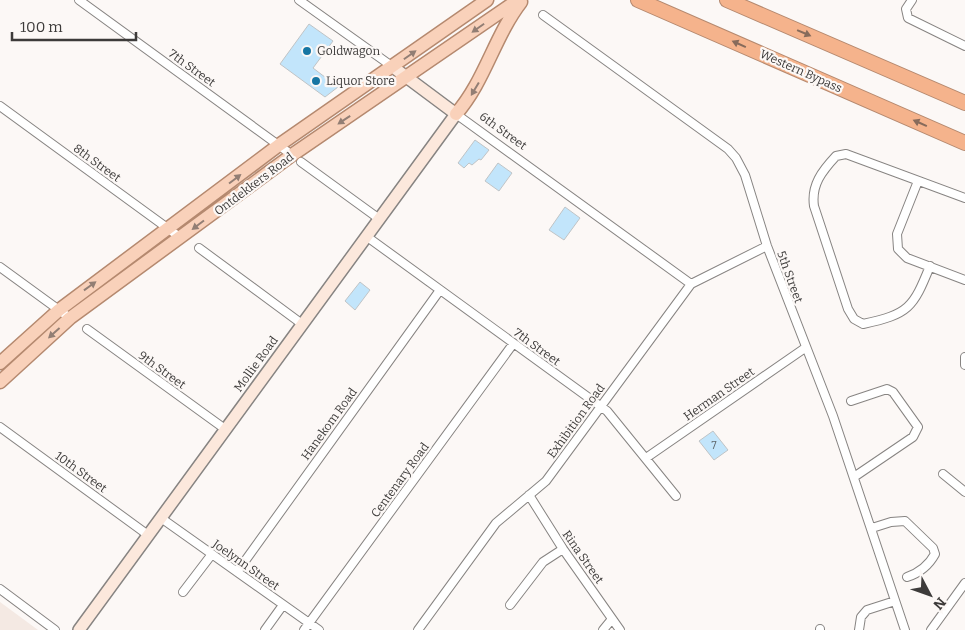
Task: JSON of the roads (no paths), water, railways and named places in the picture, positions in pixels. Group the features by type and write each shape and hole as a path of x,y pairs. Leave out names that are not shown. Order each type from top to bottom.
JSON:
{"highway":[{"name":"Western Bypass","path":"638,0 965,143"},
{"path":"727,0 965,103"}],"main road":[{"name":"Ontdekkers Road","path":"0,363 59,310 279,145 487,0"},
{"name":"Ontdekkers Road","path":"0,382 70,318 297,158 408,77 520,0"},
{"path":"456,114 475,89 520,0"},
{"name":"6th Street","path":"393,67 456,114"},
{"name":"Mollie Road","path":"79,630 378,218 456,114"}],"street":[{"name":"7th Street","path":"79,0 378,218"},
{"name":"6th Street","path":"299,0 393,67"},
{"path":"912,0 906,8 908,18 965,46"},
{"name":"5th Street","path":"543,15 728,149 742,167 767,246 827,401 872,528 905,630"},
{"name":"8th Street","path":"0,106 181,238"},
{"name":"6th Street","path":"456,114 690,284"},
{"path":"930,266 910,307 872,322 863,324 859,322 848,308 814,206 812,194 818,180 836,156 841,154 852,156 965,198"},
{"path":"918,181 896,234 896,243 902,254 965,280"},
{"name":"7th Street","path":"366,236 612,417 676,496"},
{"name":"Exhibition Road","path":"418,630 492,528 546,481 690,284 767,246"},
{"path":"199,248 302,324"},
{"path":"0,267 70,318"},
{"name":"Hanekom Road","path":"237,572 440,290"},
{"name":"9th Street","path":"86,329 225,430"},
{"name":"Centenary Road","path":"306,627 514,344"},
{"name":"Herman Street","path":"646,458 805,348"},
{"path":"965,357 965,365"},
{"path":"851,401 888,390 893,392 918,427 914,437 854,477"},
{"name":"10th Street","path":"0,427 148,535"},
{"path":"943,474 965,492"},
{"name":"Rina Street","path":"529,496 563,549 620,630"},
{"name":"Joelynn Street","path":"161,518 283,605 306,627 318,630"},
{"path":"872,528 891,522 905,521 933,548 935,554 931,560 920,571 907,577"},
{"path":"510,605 543,562 563,549"},
{"path":"183,592 212,554"},
{"path":"932,630 965,583"},
{"path":"0,589 55,630"},
{"path":"859,630 861,617 867,610 895,601"},
{"path":"265,630 283,605"},
{"path":"602,630 612,619"}],"place":[{"name":"Goldwagon","path":"307,51"},
{"name":"Liquor Store","path":"316,81"}]}
